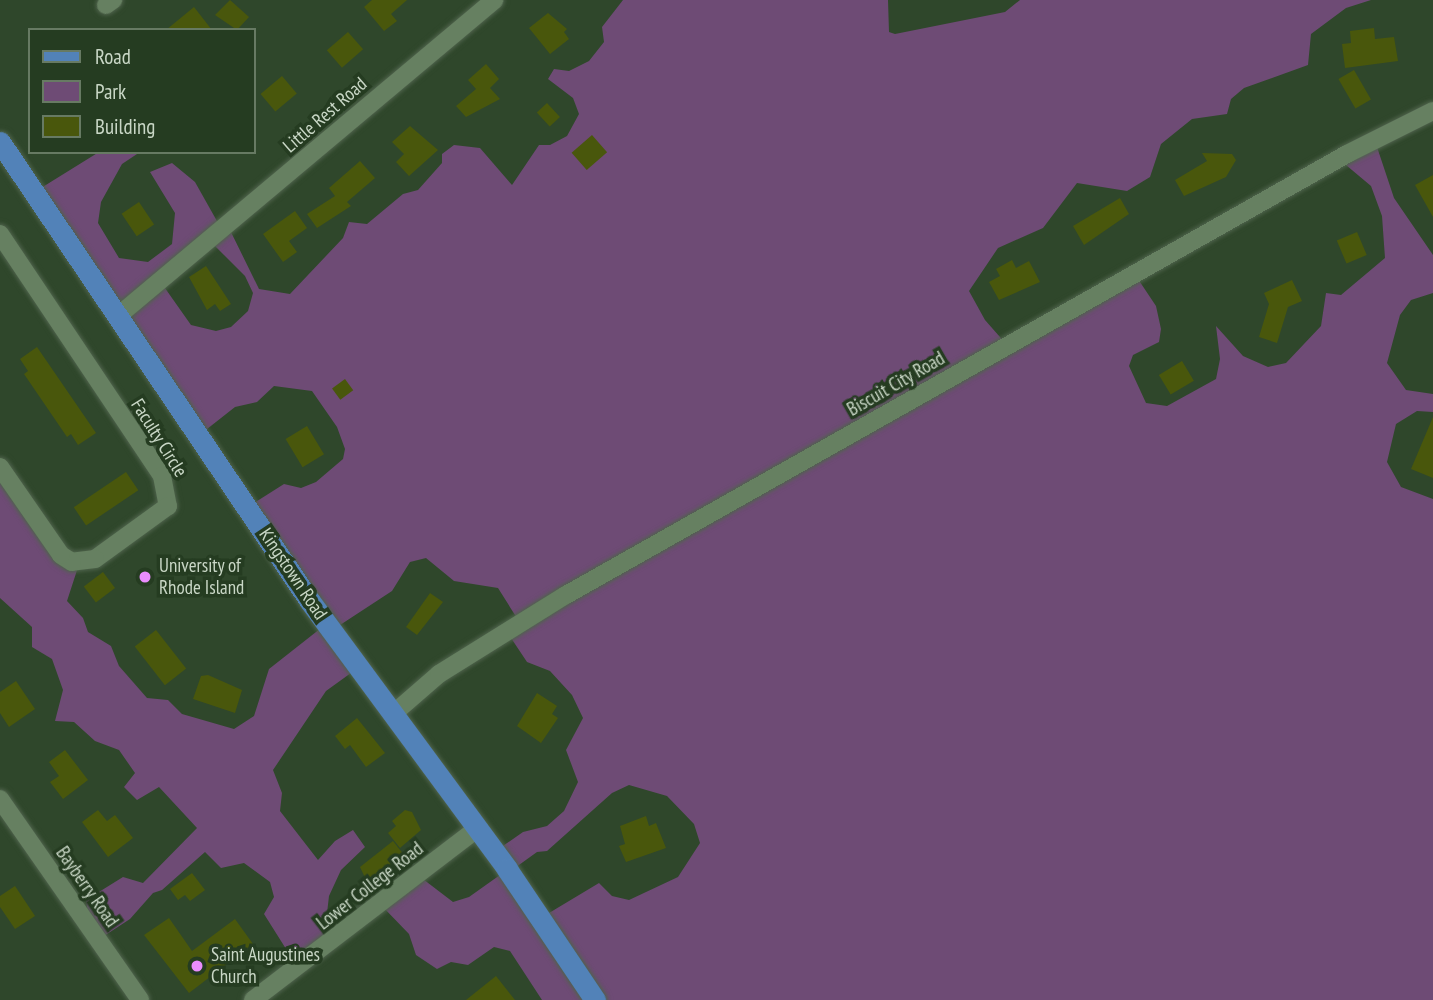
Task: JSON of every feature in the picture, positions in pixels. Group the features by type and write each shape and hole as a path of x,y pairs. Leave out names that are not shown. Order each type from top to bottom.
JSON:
{"main road":[{"name":"Kingstown Road","path":"0,142 309,600 477,828 595,1000"}],"street":[{"name":"Little Rest Road","path":"119,315 491,1"},
{"name":"Biscuit City Road","path":"393,714 439,674 566,595 1348,155 1433,111"},
{"name":"Faculty Circle","path":"0,234 162,476 168,506 95,559 72,562 61,555 0,467"},
{"name":"Bayberry Road","path":"0,799 140,1000"},
{"name":"Lower College Road","path":"253,1000 477,828"}],"green space":[{"path":"623,0 888,0 889,32 895,34 1005,12 1020,0 1371,0 1346,8 1311,34 1308,65 1244,88 1231,99 1227,114 1192,119 1161,144 1150,177 1127,191 1077,183 1043,228 998,248 969,291 985,320 1007,345 1138,279 1156,306 1161,329 1159,342 1133,355 1129,366 1146,403 1167,406 1216,379 1220,359 1216,326 1243,356 1268,367 1286,363 1321,326 1326,293 1341,295 1385,258 1382,216 1371,186 1340,160 1376,144 1394,198 1433,255 1433,293 1411,300 1400,315 1387,363 1406,390 1433,394 1433,412 1417,411 1396,424 1387,462 1401,487 1433,499 1433,1000 542,1000 510,951 494,947 468,965 451,962 437,969 416,955 409,934 381,905 419,876 453,902 469,897 507,870 497,850 523,832 547,826 564,811 578,782 566,750 583,718 572,695 550,671 527,662 509,635 520,623 498,588 454,581 426,558 410,562 392,591 337,627 362,665 326,691 273,770 282,793 280,811 318,860 335,841 353,830 365,847 341,870 329,896 323,948 298,968 264,914 274,897 270,882 244,863 221,868 205,852 162,890 153,893 130,919 104,936 88,915 86,900 123,877 143,883 197,828 159,787 137,800 124,787 135,773 119,750 95,741 74,722 55,721 63,690 52,659 32,647 32,627 0,598 0,467 60,550 81,558 67,601 83,618 88,632 111,646 119,666 147,698 168,700 182,714 234,729 254,716 269,669 330,621 251,505 284,484 301,488 316,482 343,459 345,449 337,427 312,391 274,386 257,402 235,407 202,433 41,188 96,154 137,154 122,164 101,202 98,223 119,258 148,262 172,244 175,213 150,172 172,163 195,182 222,230 228,226 259,289 290,294 343,238 349,222 367,224 403,194 418,190 442,163 442,154 454,145 480,148 512,185 539,145 550,145 567,136 579,114 573,98 548,79 554,69 569,71 589,61 604,42 602,27","holes":["211,242 245,276 253,293 248,311 231,327 216,331 191,325 160,281","629,785 667,796 694,824 700,843 678,877 629,900 612,896 599,883 544,916 512,870 537,852 547,851 612,793"]}],"building":[{"path":"230,0 249,17 239,28 234,28 215,15"},
{"path":"372,0 407,0 391,14 397,21 384,31 364,7"},
{"path":"194,7 210,28 168,28"},
{"path":"548,13 567,29 564,32 569,39 550,54 529,28"},
{"path":"1374,28 1375,39 1394,37 1398,61 1345,68 1342,44 1351,43 1350,31"},
{"path":"348,32 363,49 342,68 327,50"},
{"path":"486,64 499,79 490,88 500,99 466,117 456,106 476,89 468,80"},
{"path":"1354,70 1371,99 1355,108 1338,79"},
{"path":"282,76 297,94 275,112 261,94"},
{"path":"547,103 560,117 550,126 537,113"},
{"path":"410,126 438,150 409,176 396,162 404,154 392,142"},
{"path":"592,135 607,152 587,170 572,153"},
{"path":"1202,153 1232,154 1236,160 1226,177 1184,196 1175,180 1207,161"},
{"path":"360,161 375,178 347,202 351,206 317,228 307,214 335,196 329,188"},
{"path":"1433,175 1433,217 1415,185"},
{"path":"1120,198 1129,214 1084,245 1073,226"},
{"path":"139,202 154,224 137,236 122,214"},
{"path":"295,211 307,228 289,241 297,252 283,262 263,234"},
{"path":"1357,232 1367,255 1347,264 1337,241"},
{"path":"1012,260 1016,268 1029,261 1040,282 999,300 989,282 1000,276 996,269"},
{"path":"206,266 231,304 220,311 215,304 207,310 189,277"},
{"path":"1292,280 1302,301 1288,307 1277,343 1259,337 1269,304 1264,293"},
{"path":"37,347 96,433 78,445 71,434 67,437 24,374 28,371 20,359"},
{"path":"1182,361 1194,381 1171,395 1159,375"},
{"path":"345,379 353,390 340,400 332,388"},
{"path":"1433,417 1433,478 1411,469"},
{"path":"307,426 324,454 303,467 286,439"},
{"path":"126,472 138,490 86,525 74,507"},
{"path":"103,572 115,588 96,602 84,586"},
{"path":"430,593 443,602 417,635 406,627"},
{"path":"156,630 186,669 165,685 135,647"},
{"path":"208,675 242,690 235,713 193,699 201,676"},
{"path":"16,681 35,709 9,727 0,713 0,692"},
{"path":"537,693 557,706 552,714 558,718 541,743 517,726"},
{"path":"357,718 385,753 366,767 350,745 345,749 335,736"},
{"path":"65,750 88,780 63,799 50,782 59,776 49,762"},
{"path":"98,810 107,821 115,815 133,838 108,857 82,822"},
{"path":"405,810 412,812 421,830 400,848 388,833 396,826 392,821"},
{"path":"646,816 649,826 656,823 666,848 626,862 619,846 625,844 620,826"},
{"path":"393,841 404,855 367,882 360,867"},
{"path":"192,873 205,890 190,901 185,895 178,900 170,889"},
{"path":"15,886 35,916 15,929 0,907 0,896"},
{"path":"169,918 192,951 235,919 253,944 189,993 144,935"},
{"path":"496,976 515,1000 466,1000"}],"place":[{"name":"University of Rhode Island","path":"145,577"},
{"name":"Saint Augustines Church","path":"197,966"}]}
